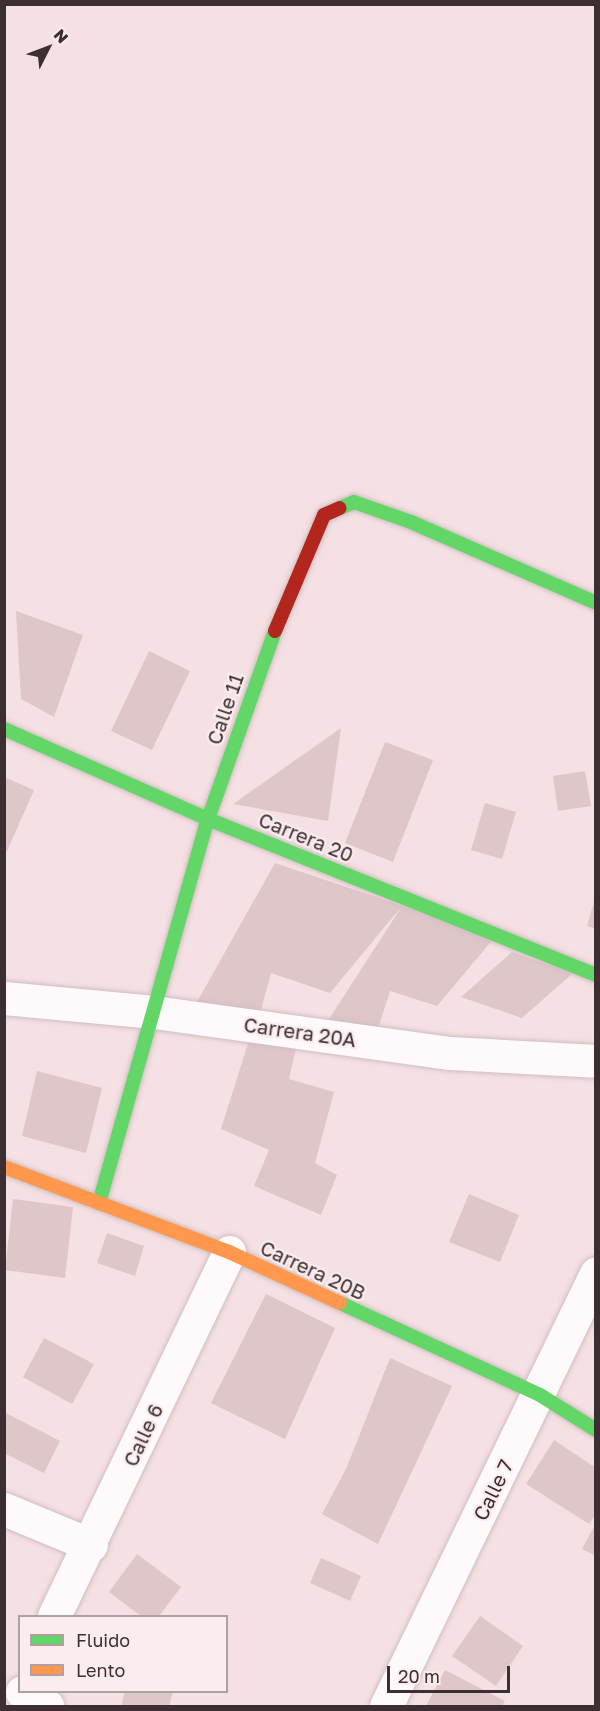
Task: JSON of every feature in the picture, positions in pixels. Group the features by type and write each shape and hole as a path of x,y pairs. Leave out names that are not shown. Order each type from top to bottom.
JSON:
{"street":[{"name":"Calle 11","path":"99,1203 208,819 263,659 324,515 354,502 411,522 596,603"},
{"name":"Carrera 20","path":"4,729 208,819 596,975"},
{"name":"Carrera 20A","path":"4,998 154,1012 450,1053 596,1060"},
{"name":"Carrera 20B","path":"4,1167 229,1252 540,1395 596,1430"},
{"name":"Calle 6","path":"55,1615 229,1252"},
{"name":"Calle 7","path":"386,1707 540,1395 596,1273"},
{"path":"4,1509 90,1545"},
{"path":"19,1693 47,1707"}],"building":[{"path":"16,611 83,635 54,717 21,699"},
{"path":"149,651 190,671 152,750 111,731"},
{"path":"341,728 328,821 233,804"},
{"path":"385,742 433,760 393,862 345,843"},
{"path":"585,771 591,806 558,811 553,776"},
{"path":"4,777 34,790 4,858"},
{"path":"485,803 516,812 502,859 471,850"},
{"path":"275,863 495,937 437,1006 390,991 376,1035 329,1019 402,906 330,993 271,973 258,1021 197,1002"},
{"path":"596,898 596,929 587,926"},
{"path":"512,952 573,973 522,1018 461,997"},
{"path":"251,1034 296,1048 289,1079 334,1092 315,1163 337,1175 321,1215 254,1186 269,1150 221,1129"},
{"path":"37,1071 102,1088 86,1153 22,1136"},
{"path":"469,1194 519,1215 500,1262 449,1242"},
{"path":"13,1199 73,1207 65,1278 5,1270"},
{"path":"107,1233 144,1246 135,1276 97,1263"},
{"path":"266,1294 335,1328 285,1439 211,1403"},
{"path":"44,1338 94,1364 72,1404 23,1377"},
{"path":"390,1358 452,1386 378,1544 322,1514 346,1469"},
{"path":"6,1413 60,1441 44,1473 4,1453"},
{"path":"554,1440 596,1468 596,1514 589,1524 526,1484"},
{"path":"596,1523 596,1556 582,1549"},
{"path":"137,1554 181,1587 160,1615 140,1615 109,1592"},
{"path":"321,1558 361,1576 350,1601 310,1583"},
{"path":"480,1616 523,1646 496,1686 452,1656"},
{"path":"445,1670 505,1701 502,1706 426,1706"},
{"path":"125,1693 173,1693 169,1706 121,1706"}],"traffic: fast":[{"path":"340,508 354,502 411,522 596,603"},
{"path":"99,1203 208,819 275,631"},
{"path":"4,729 208,819 596,975"},
{"path":"340,1303 540,1395 596,1430"}],"traffic: slow":[{"path":"4,1167 229,1252 340,1303"}],"traffic: jam":[{"path":"275,631 324,515 340,508"}]}
